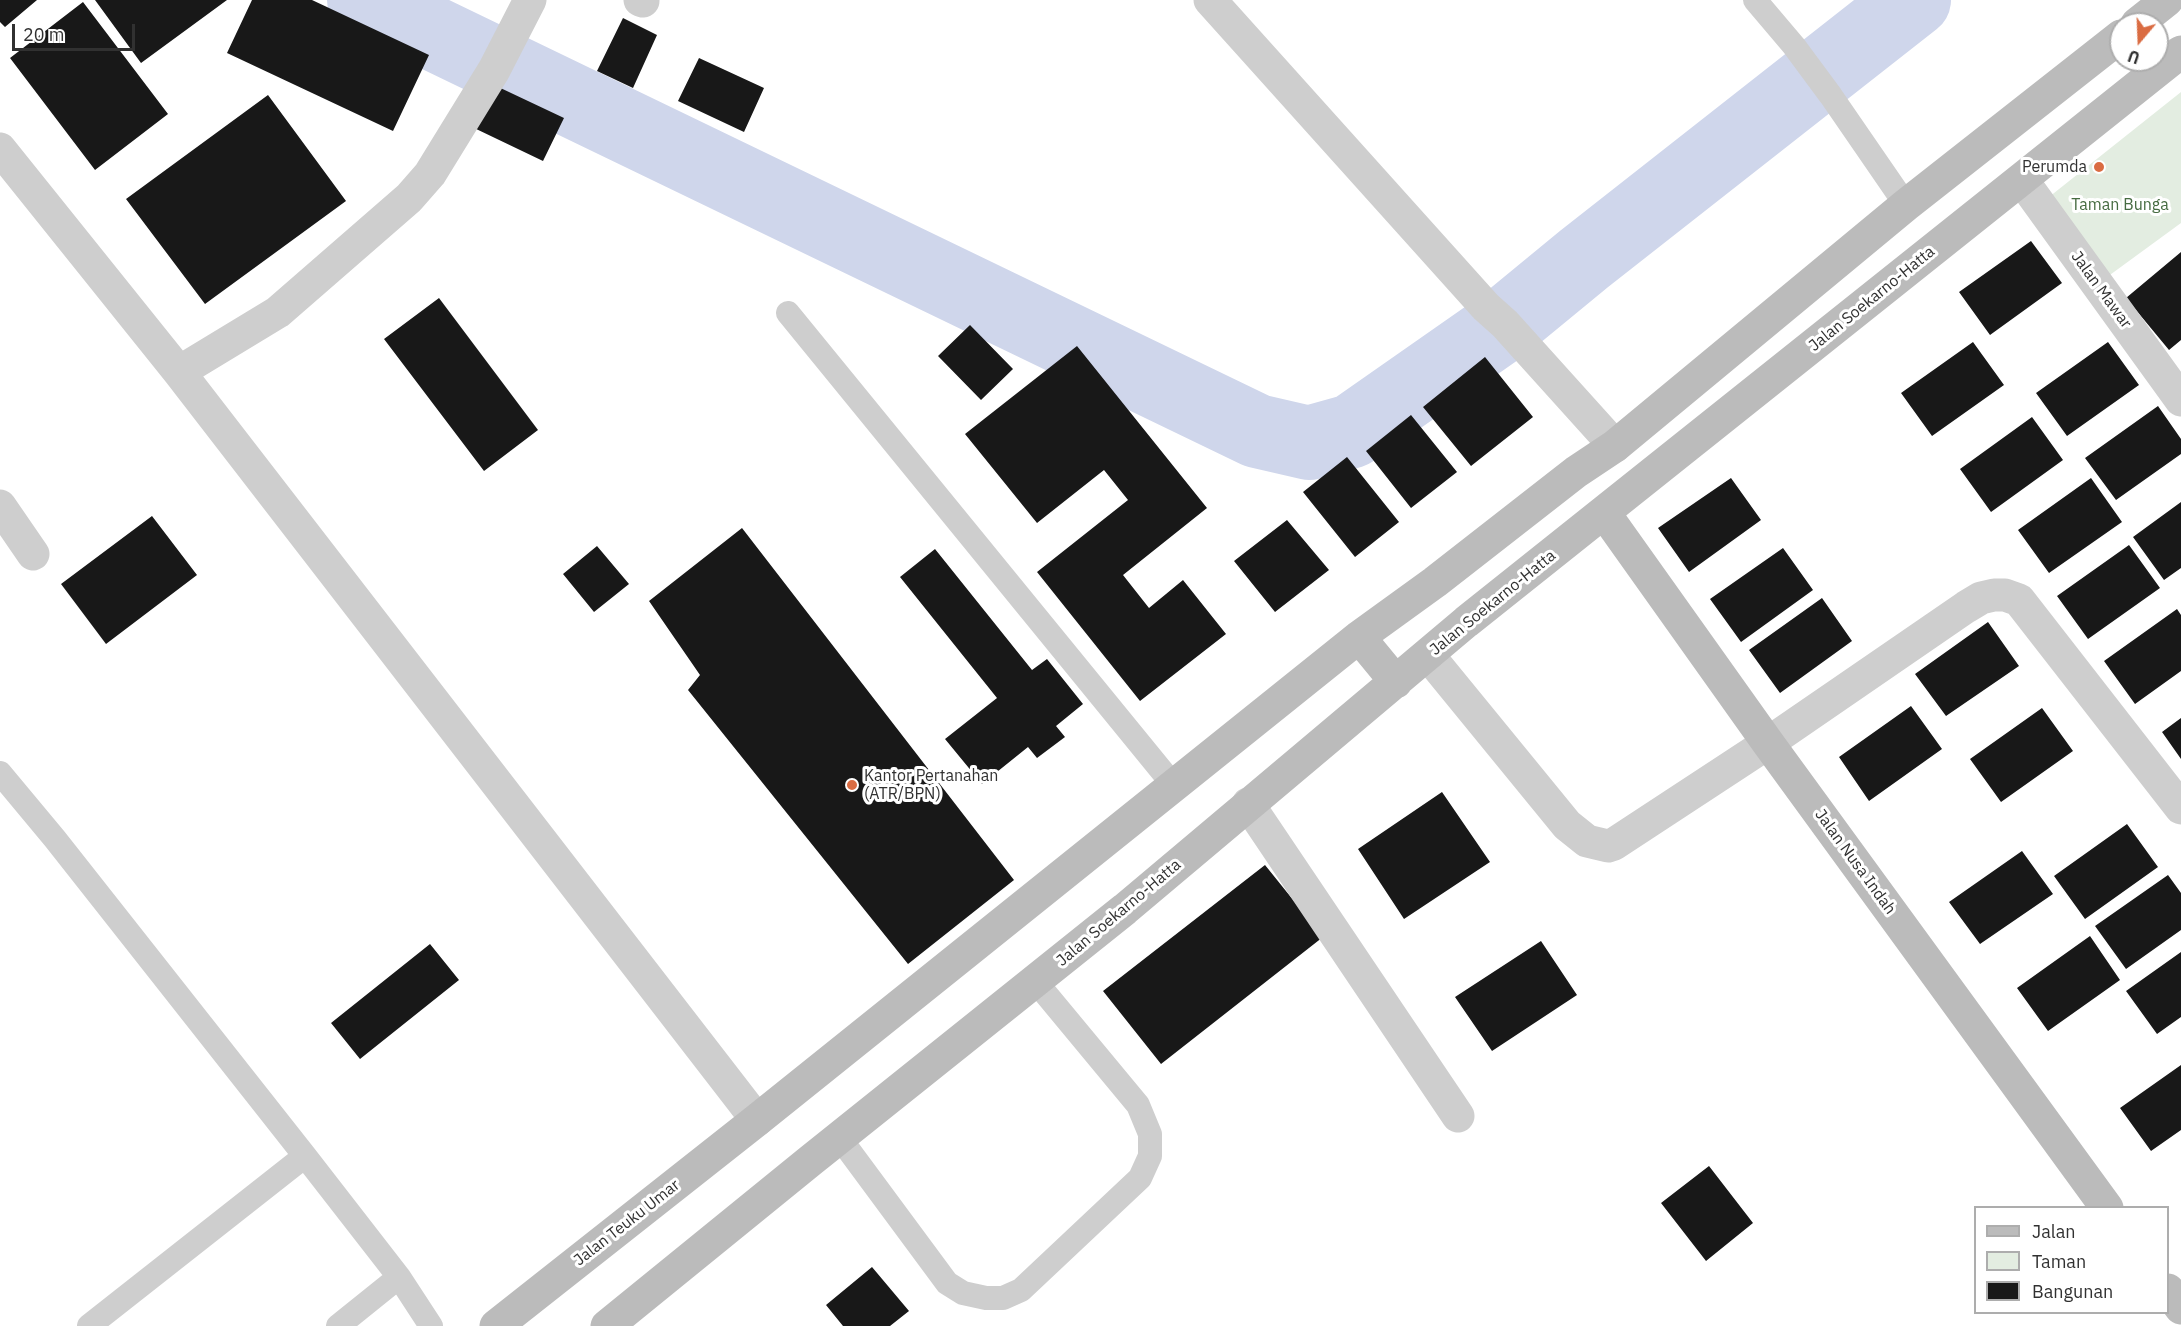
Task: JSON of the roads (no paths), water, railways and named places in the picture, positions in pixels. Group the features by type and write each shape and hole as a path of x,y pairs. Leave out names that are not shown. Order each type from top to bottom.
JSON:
{"main road":[{"path":"2152,12 2167,0"},
{"path":"758,1120 1359,637 1435,582 1576,472 1615,446 1906,206 2109,45"},
{"name":"Jalan Soekarno-Hatta","path":"607,1326 839,1137 1036,982 1466,622 1605,514 2181,52"},
{"name":"Jalan Nusa Indah","path":"1605,514 1768,743 2106,1206"},
{"path":"1435,582 1466,622"},
{"path":"1359,637 1396,682"},
{"name":"Jalan Teuku Umar","path":"496,1326 758,1120"}],"street":[{"path":"179,372 278,312 409,198 430,174 498,61 530,0"},
{"path":"1210,0 1478,299 1505,324 1615,446"},
{"path":"0,148 179,372 758,1120"},
{"name":"Jalan Mawar","path":"2022,180 2181,400"},
{"path":"0,506 33,554"},
{"path":"1428,655 1567,825 1587,841 1599,845 1614,843 1768,743 1966,607 1981,598 2005,595 2019,600 2181,808"},
{"path":"1248,804 1458,1116"}],"lane":[{"path":"1755,0 1794,46 1831,96 1906,206"},
{"path":"788,313 1175,787"},
{"path":"0,773 55,839 305,1156 399,1277 431,1326"},
{"path":"839,1137 947,1283 963,1293 986,1298 1003,1298 1021,1290 1140,1178 1150,1156 1150,1134 1138,1105 1036,982"},
{"path":"89,1326 305,1156"},
{"path":"338,1326 399,1277"}],"waterway":[{"path":"364,0 1257,431 1309,443 1352,431 1505,324 1584,259 1914,0"}],"place":[{"name":"Perumda","path":"2099,167"},
{"name":"Kantor Pertanahan (ATR/BPN)","path":"852,785"}],"park label":[{"name":"Taman Bunga","path":"2120,205"}]}
